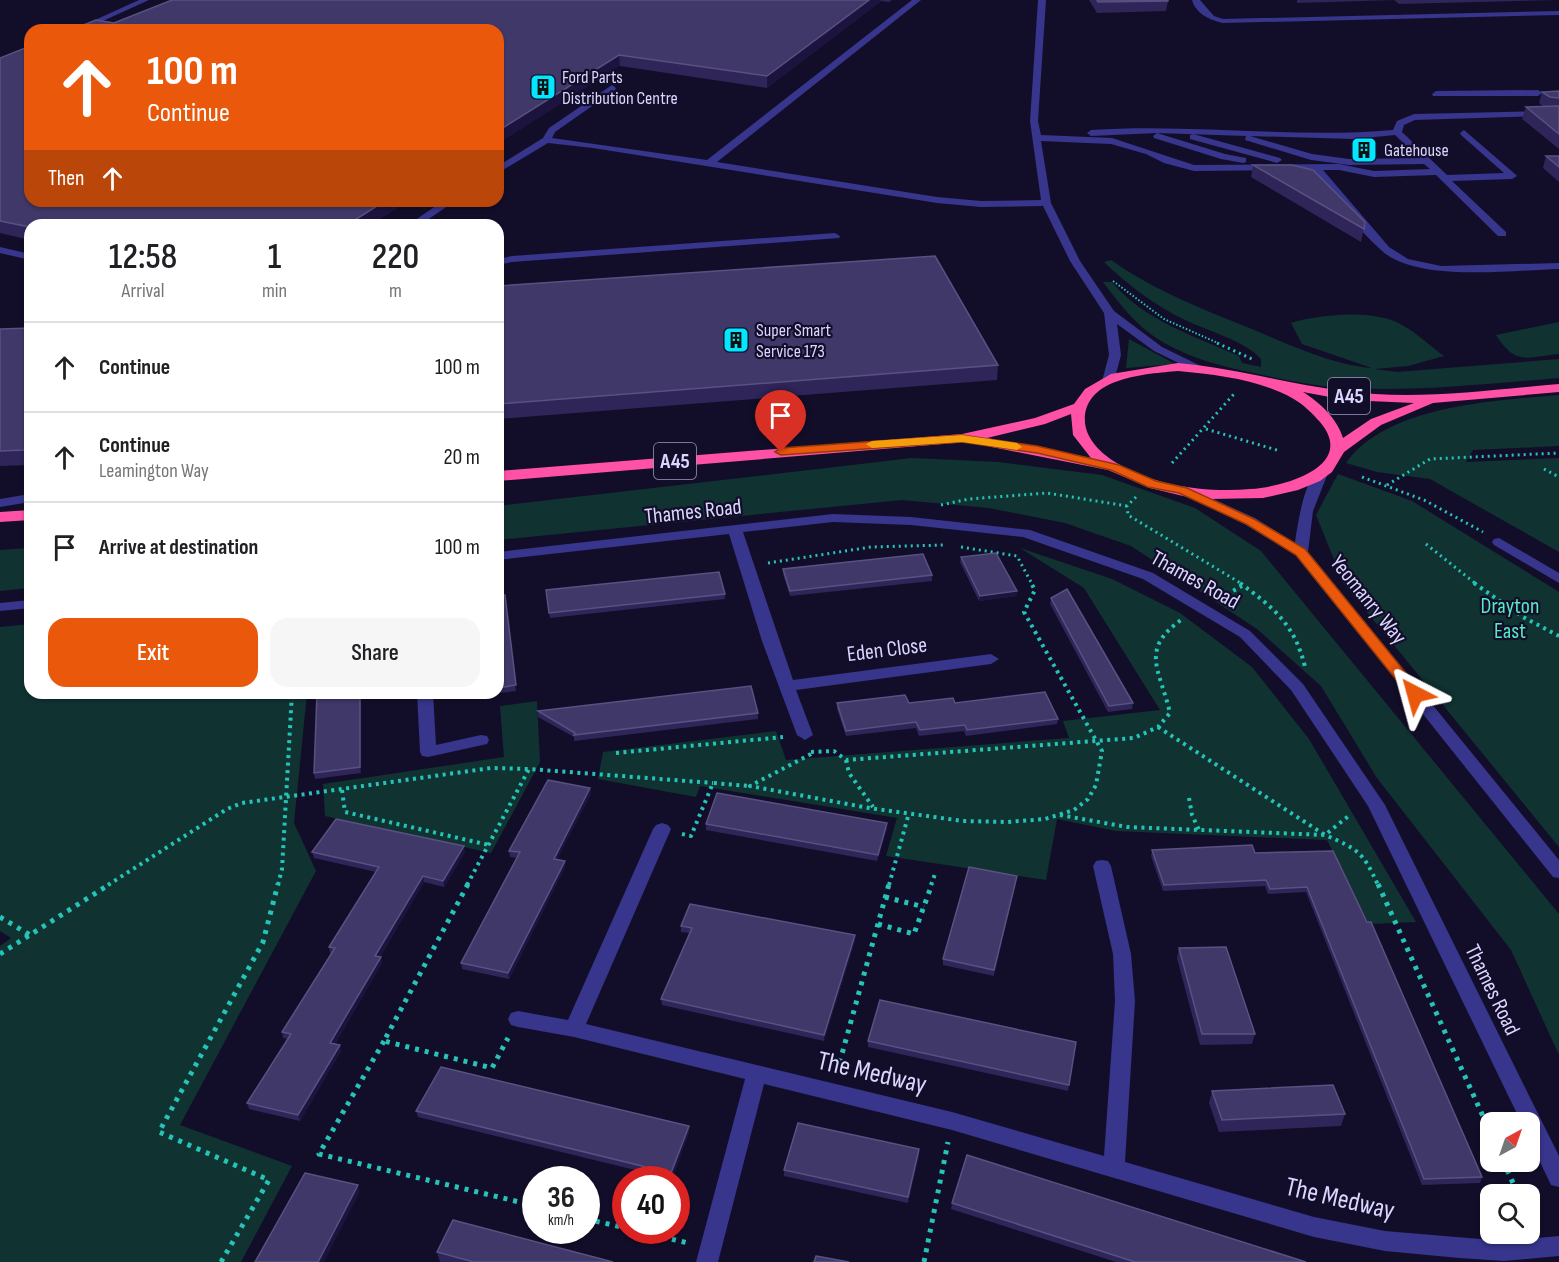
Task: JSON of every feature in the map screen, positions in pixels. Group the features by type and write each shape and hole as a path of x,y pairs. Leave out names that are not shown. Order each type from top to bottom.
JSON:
{"highway":[{"path":"1201,369 1262,381 1294,394 1322,413 1336,434 1336,450 1321,473 1304,484 1268,494 1202,495 1153,484 1115,468 1091,450 1077,429 1078,407 1093,389 1108,381 1143,370 1201,369"},
{"name":"A45","path":"1262,381 1346,396 1437,399 1559,388"},
{"name":"A45","path":"1336,450 1376,422 1437,399"},
{"name":"A45","path":"504,476 962,439 1040,421 1078,407"},
{"name":"A45","path":"962,439 1037,450 1115,468"},
{"path":"0,517 24,515"}],"street":[{"path":"91,24 146,0"},
{"path":"710,163 917,0"},
{"path":"1042,0 1036,135 1046,203 1075,261 1110,313 1158,349 1201,369"},
{"path":"1196,0 1211,18 1223,21 1559,13"},
{"path":"504,166 546,140 552,130 612,88"},
{"path":"1436,94 1541,94 1524,99 1511,111 1486,114"},
{"path":"1397,132 1400,123 1414,117 1552,113"},
{"path":"1036,135 1133,130 1354,136 1397,132 1502,234"},
{"path":"1091,133 1166,134 1195,137 1267,159 1316,164"},
{"path":"1191,135 1213,138 1280,159 1374,174 1512,176 1464,133"},
{"path":"1128,134 1144,136 1215,158 1284,161"},
{"path":"1140,134 1157,136 1224,157 1257,161"},
{"path":"1154,134 1175,138 1237,158 1270,161"},
{"path":"1166,134 1188,138 1250,158 1297,162"},
{"path":"1036,135 1112,141 1149,152 1167,162 1194,168 1427,161"},
{"path":"1178,135 1243,137 1311,157 1349,162"},
{"path":"1204,135 1226,139 1293,160 1316,164 1385,249 1405,261 1441,269 1559,266"},
{"path":"1216,135 1306,160 1338,163"},
{"path":"1039,155 1055,143 1074,139"},
{"path":"546,140 710,163 937,200 981,204 1046,203"},
{"path":"422,219 441,207"},
{"path":"504,261 835,236"},
{"path":"0,250 24,256"},
{"path":"1108,381 1115,355 1110,313"},
{"name":"Yeomanry Way","path":"1301,552 1306,511 1321,473"},
{"name":"Yeomanry Way","path":"1182,490 1250,521 1301,552 1559,872"},
{"path":"0,503 24,499"},
{"name":"Thames Road","path":"504,555 833,518 911,521 1025,533 1148,576 1245,634 1297,687 1376,805 1559,1178"},
{"path":"735,530 805,735"},
{"path":"1498,542 1559,579"},
{"path":"0,607 24,605"},
{"name":"Eden Close","path":"788,686 991,659"},
{"path":"425,699 428,752 481,740"},
{"path":"574,1029 662,829"},
{"path":"1102,866 1122,954 1125,1001 1114,1167"},
{"name":"The Medway","path":"518,1019 574,1029 952,1121 1314,1227 1385,1241 1504,1251 1559,1246"},
{"path":"709,1255 756,1075"}],"path":[{"path":"1075,261 1097,270 1164,319 1245,354 1253,360 1251,365"},
{"path":"1172,463 1206,428 1234,394"},
{"path":"1206,428 1280,451"},
{"path":"1387,485 1430,459 1559,453"},
{"path":"1544,469 1559,477"},
{"path":"1362,477 1446,508 1498,542"},
{"path":"911,521 918,509 969,499 1047,493 1127,506"},
{"path":"1127,506 1136,498"},
{"path":"1127,506 1128,515 1243,585 1277,611 1300,643 1306,665 1297,687"},
{"path":"746,566 871,547 948,544"},
{"path":"1426,544 1478,588 1528,621 1559,636"},
{"path":"0,954 227,809 242,803 491,768 750,786 909,813 995,824 1034,822 1075,810 1093,792 1102,772 1102,751 1024,612 1035,590 1017,556 959,546"},
{"path":"1220,599 1243,585"},
{"path":"846,760 1095,739 1134,738 1158,727 1170,713 1153,655 1157,642 1171,625 1187,616"},
{"path":"221,1262 269,1180 159,1132 263,942 282,869 292,699"},
{"path":"1158,727 1325,835 1349,845 1366,858 1481,1112"},
{"path":"616,753 805,735 811,754"},
{"path":"750,786 811,754 834,751 846,760 849,773 873,807"},
{"path":"522,1203 320,1154 384,1041 529,769"},
{"path":"662,829 691,836 713,783"},
{"path":"342,790 345,812 489,844"},
{"path":"1189,798 1191,814 1199,830"},
{"path":"831,1093 909,813"},
{"path":"1056,815 1126,827 1325,835 1351,814"},
{"path":"878,924 914,933 935,874"},
{"path":"885,897 924,906"},
{"path":"0,917 30,935"},
{"path":"384,1041 492,1068 518,1019"},
{"path":"924,1262 952,1121"},
{"path":"676,1244 709,1255"}],"green space":[{"path":"1111,260 1146,282 1183,300 1300,349 1343,363 1372,368 1302,344 1291,323 1332,315 1363,315 1391,320 1408,328 1444,356 1408,366 1374,369 1397,372 1559,359 1559,378 1445,387 1359,389 1302,383 1228,367 1176,349 1152,335 1132,317 1103,282 1112,282 1139,307 1154,317 1239,356 1242,363 1261,367 1261,359 1236,341 1183,319 1151,300 1104,262"},
{"path":"1559,322 1559,354 1530,357 1516,355 1503,345 1496,335"},
{"path":"1129,339 1175,364 1126,368"},
{"path":"1559,395 1559,446 1473,450 1466,462 1559,458 1559,552 1430,479 1377,472 1346,463 1365,444 1388,429 1415,418 1474,404"},
{"path":"912,458 999,462 1102,475 1195,508 1261,551 1559,914 1559,1055 1511,950 1377,778 1321,686 1257,629 1131,546 1065,523 989,508 902,500 504,539 504,505"},
{"name":"Drayton East","path":"1338,474 1412,501 1559,592 1559,847 1344,584 1316,515"},
{"path":"24,548 24,589 0,591 0,550"},
{"path":"1020,548 1112,579 1180,613 1252,667 1309,739 1416,922 1369,924 1327,840 1116,831 1057,819 1046,880 886,856 897,818 700,786 696,797 598,779 603,752 776,731 786,760 1069,738 1063,721 1160,710 1084,588"},
{"path":"24,625 24,699 306,699 294,823 316,871 180,1125 292,1166 241,1262 0,1262 0,946 11,938 0,931 0,627"},
{"path":"537,701 540,762 491,853 325,816 323,784 504,757 500,706"}],"building":[{"name":"Ford Parts Distribution Centre","path":"172,0 869,0 767,76 619,55 504,127 504,24 86,24 96,20 114,23"},
{"path":"1097,0 1168,0 1168,1 1098,2"},
{"path":"24,48 24,207 376,207 356,219 24,219 24,226 0,221 0,58"},
{"path":"1559,91 1559,98 1550,97 1542,92"},
{"path":"1559,106 1559,134 1526,107"},
{"path":"1546,156 1559,156 1559,167"},
{"path":"1253,165 1292,165 1313,170 1365,222 1364,229"},
{"name":"Super Smart Service 173","path":"935,256 998,365 504,404 504,286"},
{"path":"24,328 24,450 0,451 0,329"},
{"path":"996,553 1017,591 980,596 961,557"},
{"path":"923,554 932,575 790,591 783,569"},
{"path":"719,572 725,594 549,613 546,590"},
{"path":"1067,589 1133,703 1109,706 1051,598"},
{"path":"504,595 505,595 516,685 504,687"},
{"path":"751,686 758,713 574,735 575,733 538,711"},
{"path":"1045,692 1058,719 967,730 965,725 920,730 916,722 846,731 837,703 905,695 909,703 953,698 955,703"},
{"path":"317,699 360,699 360,767 314,773"},
{"path":"548,780 590,788 554,859 565,861 508,973 461,963 520,852 509,851"},
{"path":"717,793 887,823 878,855 706,824"},
{"path":"336,819 464,846 443,881 423,876 375,956 381,957 330,1043 340,1045 298,1115 247,1103 291,1034 282,1032 335,948 329,947 379,867 312,852"},
{"path":"1252,845 1255,853 1333,851 1367,922 1371,922 1482,1177 1424,1179 1307,887 1270,889 1266,880 1164,885 1152,850"},
{"path":"969,867 1017,876 994,970 943,959"},
{"path":"690,904 855,935 824,1035 661,999 692,928 681,926"},
{"path":"1226,947 1255,1034 1202,1034 1179,948"},
{"path":"880,1000 1076,1042 1069,1085 868,1041"},
{"path":"441,1067 689,1126 674,1166 642,1166 416,1111"},
{"path":"1333,1085 1345,1114 1222,1120 1212,1091"},
{"path":"798,1123 919,1149 908,1197 784,1170"},
{"path":"967,1155 1306,1262 1135,1262 952,1203"},
{"path":"305,1173 358,1185 318,1262 255,1262"},
{"path":"453,1220 522,1238 522,1244 544,1244 613,1262 474,1262 437,1252"},
{"path":"816,1256 849,1262 814,1262"}],"slow traffic":[{"path":"872,444 962,439 1017,447"}],"place":[{"name":"Ford Parts Distribution Centre","path":"543,87"},
{"name":"Gatehouse","path":"1364,150"},
{"name":"Super Smart Service 173","path":"736,340"}],"route":[{"path":"781,452 962,439 1037,450 1115,468 1153,484 1182,490 1250,521 1301,552 1415,694"}]}
